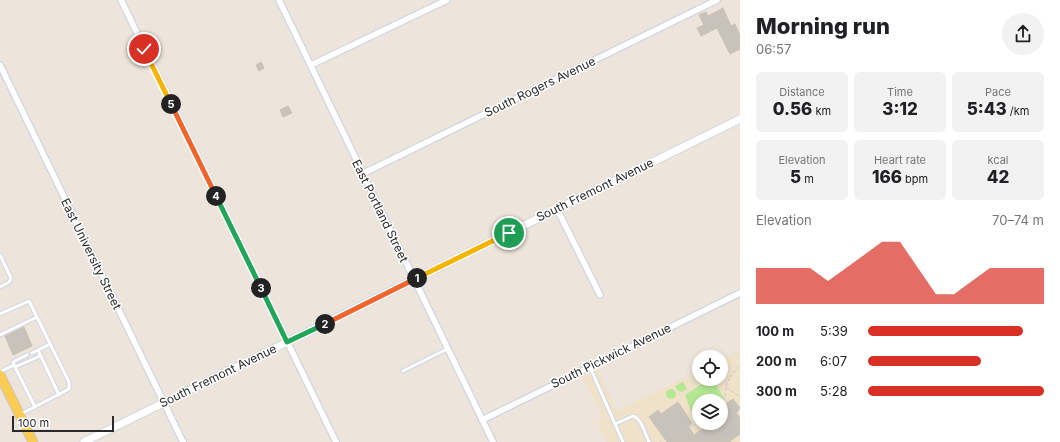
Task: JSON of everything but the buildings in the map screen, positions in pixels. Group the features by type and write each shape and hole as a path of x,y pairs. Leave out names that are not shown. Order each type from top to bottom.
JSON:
{"main road":[{"path":"0,374 33,442"}],"street":[{"path":"121,0 336,442"},
{"name":"East Portland Street","path":"279,0 493,442"},
{"path":"310,65 447,0"},
{"name":"South Rogers Avenue","path":"362,174 717,0"},
{"name":"East University Street","path":"0,65 183,442"},
{"name":"South Fremont Avenue","path":"84,442 740,119"},
{"path":"557,209 600,295"},
{"name":"South Pickwick Avenue","path":"482,420 740,293"}],"lane":[{"path":"0,255 11,278 9,282 0,287"},
{"path":"0,314 29,301 69,382 69,389 19,415"},
{"path":"0,335 37,317"},
{"path":"32,353 50,344"},
{"path":"403,371 447,349"},
{"path":"38,350 59,394"},
{"path":"27,355 13,362 35,407"},
{"path":"0,374 40,356"},
{"path":"590,367 623,442"},
{"path":"615,424 633,416 636,417 649,442"}],"path":[{"path":"726,394 728,380 740,365"},
{"path":"726,387 740,397"}],"shaded area":[{"path":"740,350 740,442 607,442 597,422 603,418 582,376 597,369 617,411 692,374 692,386 728,386 728,356"}],"green space":[{"path":"683,382 687,389 682,392 678,391 675,386"},
{"path":"699,386 717,386 721,394 692,394 692,413 685,395"},
{"path":"669,389 673,389 675,390 675,398 669,399 666,396 666,392"}],"route":[{"path":"144,49 287,342 509,233"}]}
